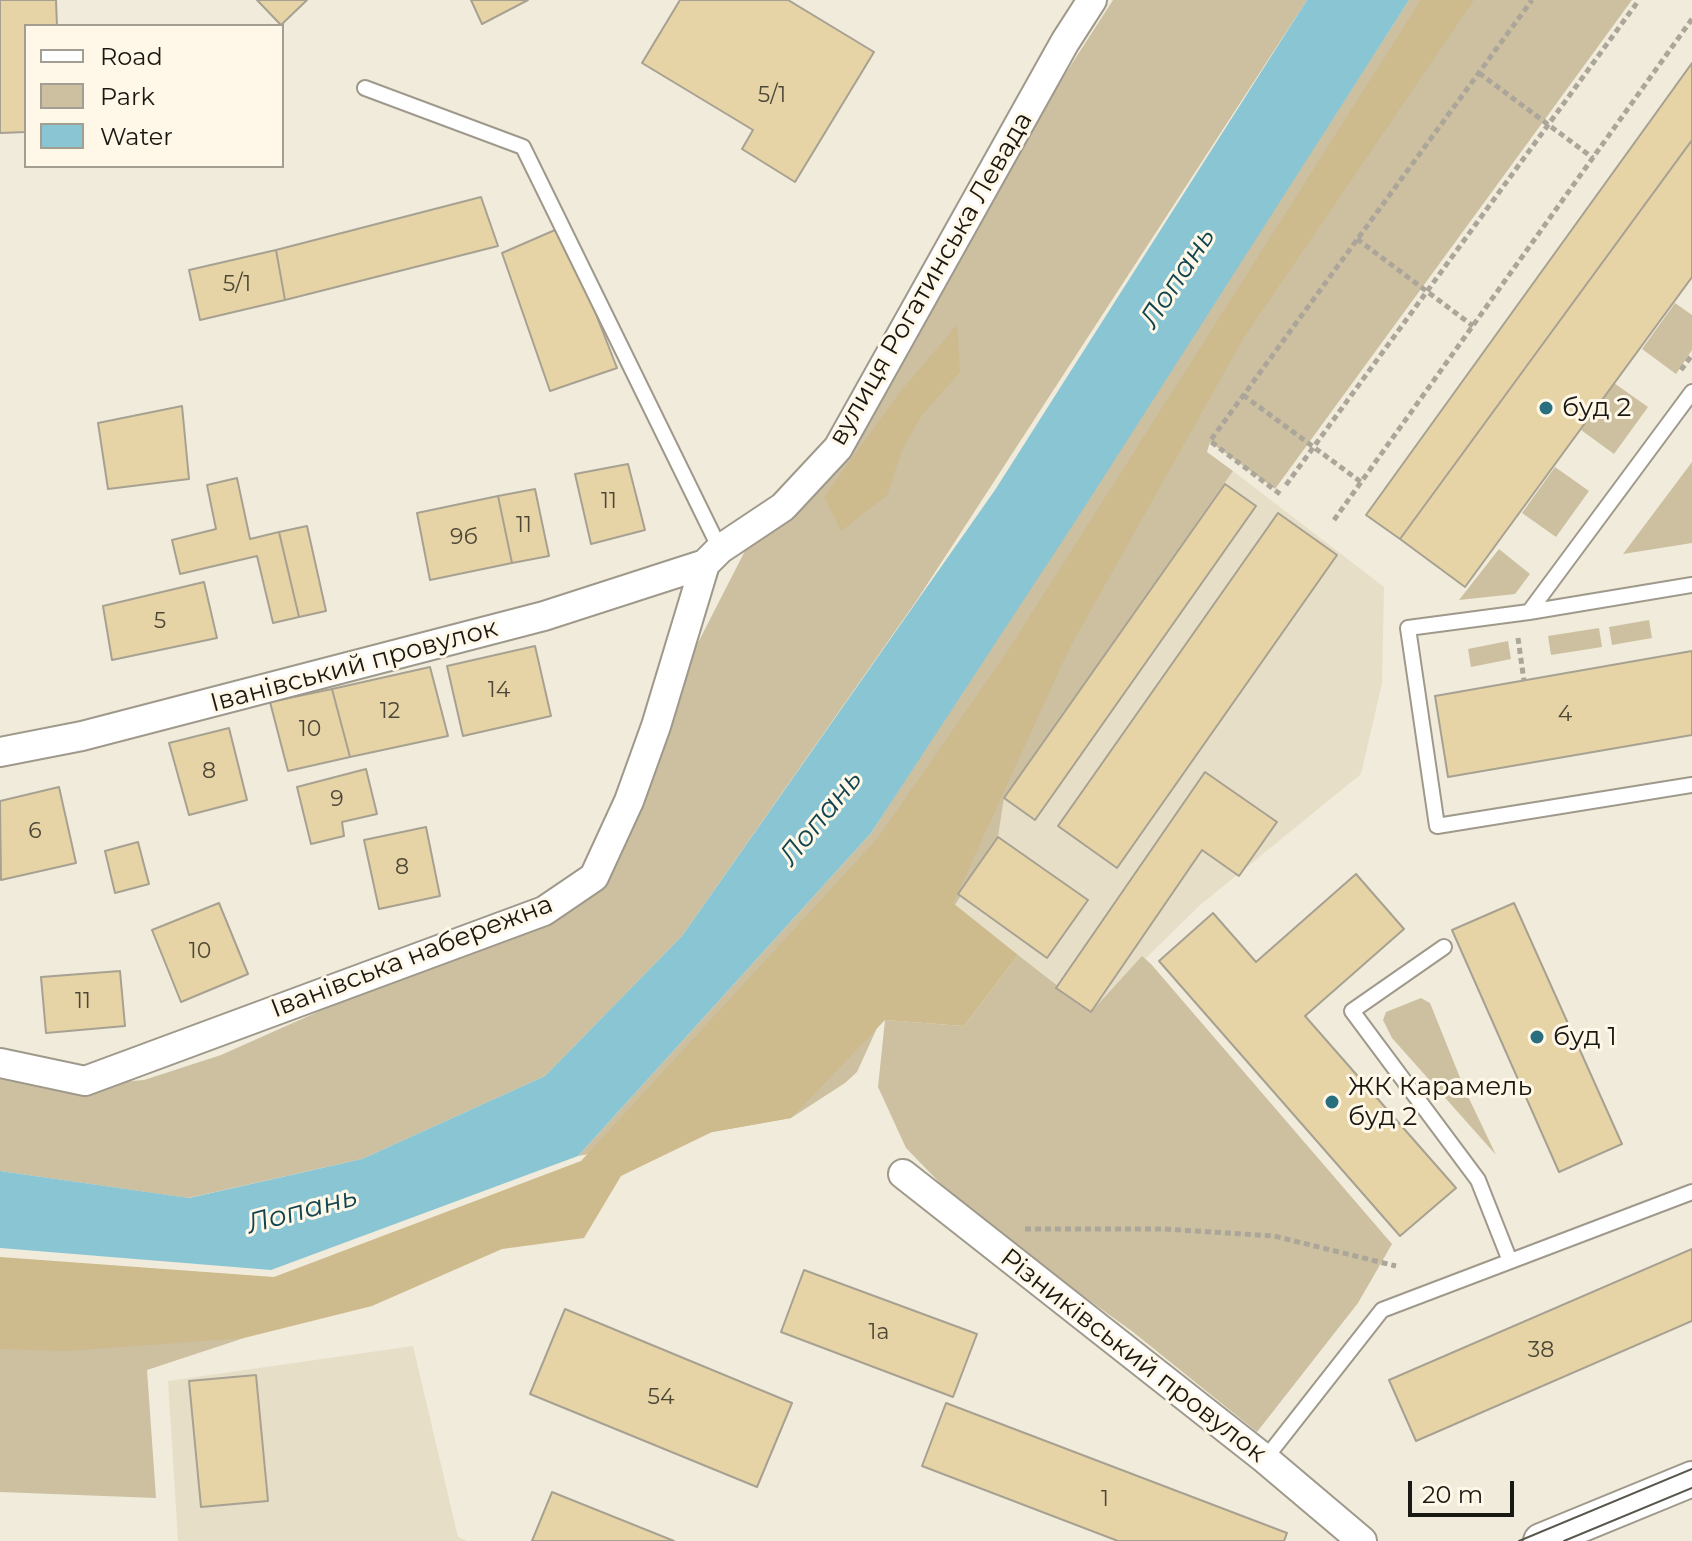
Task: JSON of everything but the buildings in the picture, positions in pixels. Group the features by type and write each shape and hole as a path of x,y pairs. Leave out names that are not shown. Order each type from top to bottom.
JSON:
{"street":[{"name":"вулиця Рогатинська Левада","path":"712,556 783,507 838,448 1065,42 1092,0"},
{"name":"Іванівський провулок","path":"0,752 82,736 544,616 712,556"},
{"name":"Іванівська набережна","path":"0,1063 85,1081 544,911 594,877 629,801 712,556"},
{"name":"Різниківський провулок","path":"903,1174 1265,1459 1362,1541"},
{"path":"1541,1541 1692,1479"}],"lane":[{"path":"365,88 523,147 712,556"},
{"path":"1529,612 1692,392"},
{"path":"1692,585 1408,628 1437,826 1692,785"},
{"path":"1444,947 1352,1011 1478,1180 1510,1261"},
{"path":"1265,1459 1382,1310 1692,1192"}],"path":[{"path":"1280,494 1210,441 1532,0"},
{"path":"1286,485 1639,0"},
{"path":"1334,520 1692,19"},
{"path":"1479,73 1593,158"},
{"path":"1357,239 1473,326"},
{"path":"1675,378 1692,355"},
{"path":"1243,395 1361,482"},
{"path":"1020,1228 1033,1231 1165,1229 1274,1236 1396,1266"}],"shaded area":[{"path":"1421,0 1474,0 1244,337 1069,649 953,903 1018,955 964,1026 885,1020 791,1118 712,1132 621,1176 584,1238 502,1249 372,1306 244,1338 66,1351 0,1349 0,1257 274,1277 581,1161 878,838 1009,649"},
{"path":"957,325 960,372 921,416 902,450 887,495 841,531 824,497 900,392"},
{"path":"1233,471 1384,587 1382,683 1361,774 1199,906 1091,1012 1056,988 953,904 998,837 1004,798"},
{"path":"413,1346 458,1537 467,1541 178,1541 168,1381"}],"green space":[{"path":"1113,0 1307,0 917,600 682,936 545,1076 362,1159 188,1198 0,1171 0,1067 85,1085 144,1080 221,1055 544,911 594,877 683,672 748,545 777,520"},
{"path":"1409,0 1632,0 1275,489 1210,442 1207,452 1233,471 1004,798 998,837 877,1028 857,1072 791,1118 578,1156 871,833"},
{"path":"1675,303 1692,315 1692,350 1676,374 1642,349"},
{"path":"1614,383 1648,407 1614,454 1581,430"},
{"path":"1692,462 1692,543 1623,554"},
{"path":"1555,467 1589,491 1556,537 1522,513"},
{"path":"1499,549 1530,574 1515,594 1459,600"},
{"path":"1649,620 1652,638 1612,645 1609,627"},
{"path":"1599,628 1602,647 1551,655 1548,636"},
{"path":"1508,641 1511,659 1471,667 1468,649"},
{"path":"1018,955 1091,1012 1142,956 1392,1244 1358,1303 1257,1432 1133,1332 971,1215 906,1148 878,1087 885,1020 964,1026"},
{"path":"1421,998 1430,1003 1465,1090 1496,1155 1392,1038 1383,1020 1386,1012"},
{"path":"0,1332 244,1338 147,1370 156,1498 0,1492"}],"water":[{"name":"Лопань","path":"1307,0 1409,0 1082,511 871,833 578,1156 271,1270 0,1248 0,1171 189,1198 362,1159 545,1076 682,936 995,490"}],"tram line":[{"path":"1519,1541 1692,1469"},
{"path":"1564,1541 1692,1488"}],"place":[{"name":"буд 2","path":"1546,408"},
{"name":"буд 1","path":"1537,1037"},
{"name":"ЖК Карамель буд 2","path":"1332,1102"}]}
